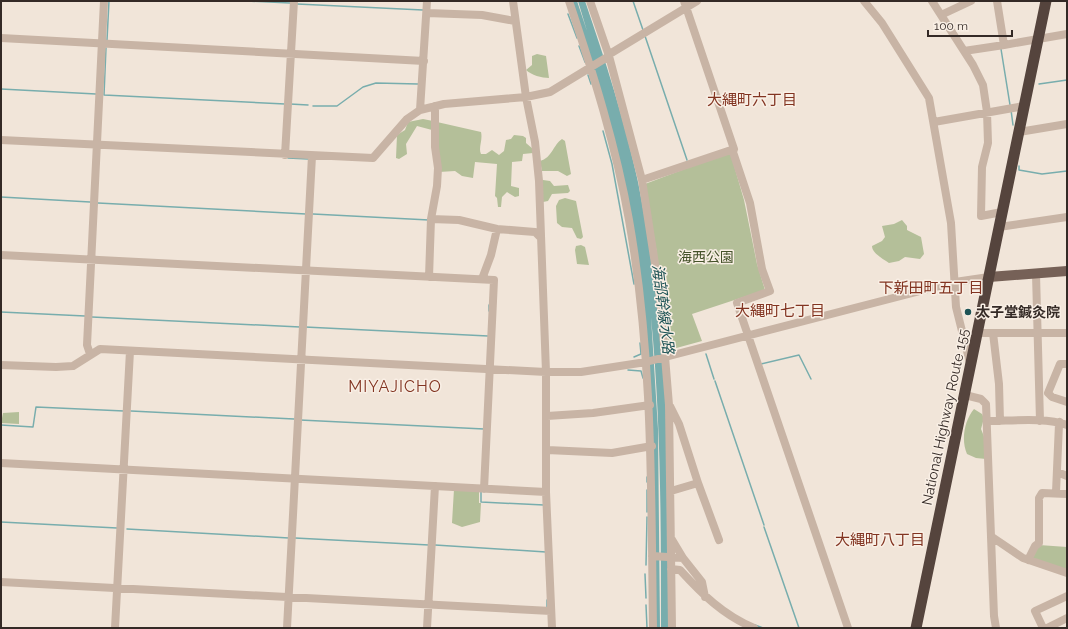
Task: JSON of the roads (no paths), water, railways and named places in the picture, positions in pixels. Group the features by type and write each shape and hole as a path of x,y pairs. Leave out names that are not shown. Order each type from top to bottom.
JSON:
{"highway":[{"name":"National Highway Route 155","path":"916,628 1046,1"}],"main road":[{"path":"989,277 1067,271"}],"street":[{"path":"90,354 87,346 104,1"},
{"path":"285,155 294,1"},
{"path":"420,110 428,1"},
{"path":"513,1 526,97 535,142 540,224 538,235 546,372 546,492 552,628"},
{"path":"569,1 591,66 629,219 639,283 647,361 652,446 653,628"},
{"path":"590,1 608,56 642,180 660,296 669,405 672,628"},
{"path":"1,140 285,155 373,158 407,119 420,110 435,106 526,97 550,92 608,56 685,4 697,1"},
{"path":"864,1 882,23 929,98 951,223 956,307 970,366"},
{"path":"932,1 964,51 983,85 987,112 988,143 982,167 981,216 1002,212"},
{"path":"941,15 971,1"},
{"path":"997,1 1004,45"},
{"path":"685,4 733,147 732,149 750,203 762,270 770,291 738,303 848,628"},
{"path":"427,13 482,15 515,21"},
{"path":"964,51 1067,34"},
{"path":"1,38 424,61"},
{"path":"429,277 431,219 437,174 435,106"},
{"path":"934,122 1024,106"},
{"path":"1019,132 1067,124"},
{"path":"642,180 732,149"},
{"path":"287,628 312,156"},
{"path":"999,227 1067,218"},
{"path":"431,219 459,220 497,229 538,235"},
{"path":"482,279 491,255 497,229"},
{"path":"1,255 494,280 484,489"},
{"path":"1036,274 1040,421"},
{"path":"1,365 64,367 77,364 100,348 130,351 301,360 546,372 580,372 647,361 955,282 989,277"},
{"path":"977,333 1067,333"},
{"path":"993,333 999,384 1000,421"},
{"path":"115,628 130,351"},
{"path":"1066,361 1060,364 1048,393 1052,398 1067,402"},
{"path":"965,395 984,402 988,421 994,616 996,628"},
{"path":"547,416 593,413 650,405"},
{"path":"669,405 679,424 702,495 704,495 719,540"},
{"path":"988,421 1040,421 1064,424"},
{"path":"1056,492 1059,424 1064,424"},
{"path":"547,450 612,453 652,446"},
{"path":"1,463 546,492"},
{"path":"1057,472 1067,476"},
{"path":"671,491 698,483"},
{"path":"427,628 435,486"},
{"path":"1028,560 1035,546 1039,543 1039,498 1042,493 1056,492 1067,494"},
{"path":"992,537 1028,560 1067,573"},
{"path":"671,538 683,558 702,582 706,598"},
{"path":"653,556 683,558"},
{"path":"671,569 680,570 706,598 740,625 754,628"},
{"path":"1,582 551,611"},
{"path":"1043,628 1035,611 1067,596"},
{"path":"1047,628 1067,618"}],"water":[{"path":"571,1 577,1 587,31 578,1 585,1 600,46 627,136 638,182 647,232 658,315 665,393 668,471 669,628 661,628 659,434 651,317 658,429 660,628 654,628 653,430 631,222"}],"waterway":[{"path":"107,40 109,1"},
{"path":"246,1 290,3"},
{"path":"633,1 643,30"},
{"path":"297,4 423,10"},
{"path":"568,14 577,38"},
{"path":"645,36 687,160"},
{"path":"579,46 585,62"},
{"path":"106,48 104,95 285,104"},
{"path":"1001,49 1010,105"},
{"path":"588,75 591,84"},
{"path":"1039,84 1067,80"},
{"path":"313,106 337,106 363,87 376,83 418,84"},
{"path":"1,89 96,94"},
{"path":"290,104 308,105"},
{"path":"1011,110 1013,125"},
{"path":"603,131 612,164 634,284"},
{"path":"288,158 308,159"},
{"path":"1019,166 1019,170 1042,174 1067,171"},
{"path":"1,197 90,202"},
{"path":"98,203 306,214"},
{"path":"313,214 429,220"},
{"path":"489,305 489,311"},
{"path":"1,312 85,316"},
{"path":"92,317 300,327"},
{"path":"305,327 488,336"},
{"path":"634,357 641,354 640,343"},
{"path":"706,354 714,379"},
{"path":"761,364 799,355 811,379"},
{"path":"628,370 641,371 643,378"},
{"path":"715,381 764,525"},
{"path":"1,425 33,427 36,407 124,411"},
{"path":"131,411 294,419"},
{"path":"300,420 484,429"},
{"path":"647,477 647,482"},
{"path":"647,490 647,512"},
{"path":"481,491 481,502 544,505"},
{"path":"646,565 647,517"},
{"path":"1,522 117,528"},
{"path":"764,527 799,628"},
{"path":"127,529 289,538"},
{"path":"295,538 429,545"},
{"path":"435,545 546,552"},
{"path":"645,574 646,598"},
{"path":"547,600 547,608"},
{"path":"646,605 647,628"},
{"path":"755,625 763,628"}],"place":[{"name":"太子堂鍼灸院","path":"968,312"}],"district":[{"name":"大縄町六丁目","path":"752,100"},
{"name":"下新田町五丁目","path":"931,288"},
{"name":"大縄町七丁目","path":"780,311"},
{"name":"MIYAJICHO","path":"395,386"},
{"name":"大縄町八丁目","path":"880,540"}],"park label":[{"name":"海西公園","path":"706,257"}],"water label":[{"name":"海部幹線水路","path":"663,309"}]}
